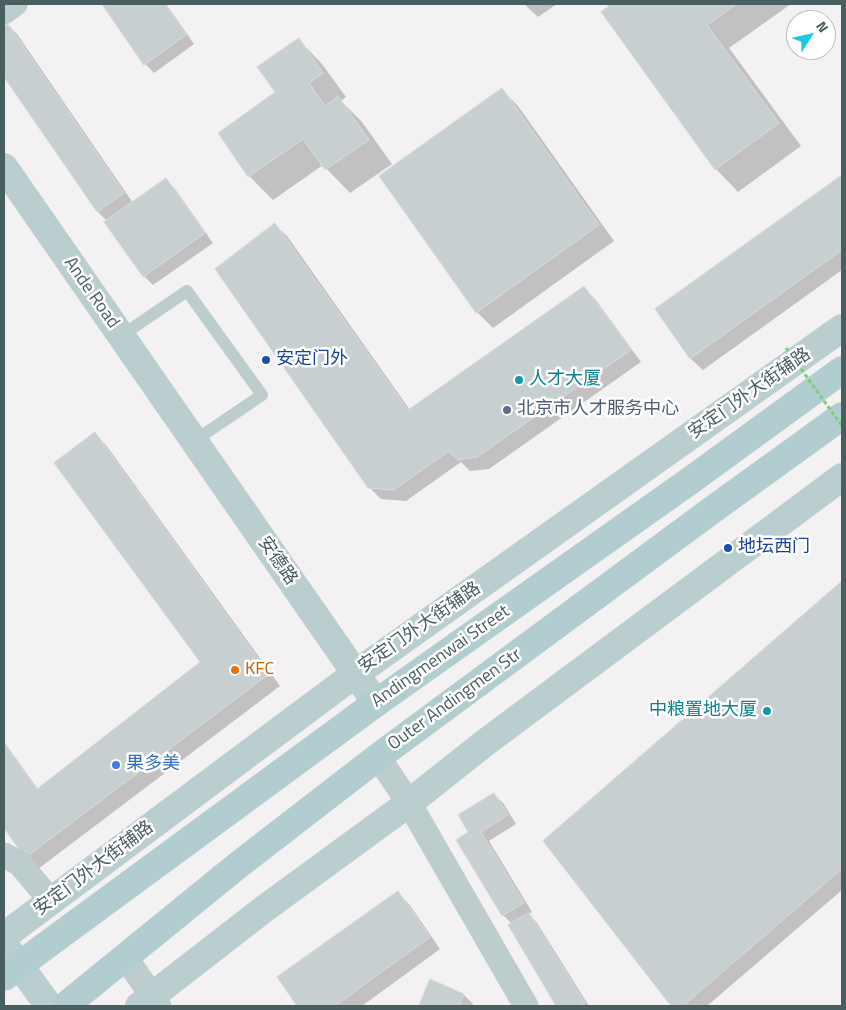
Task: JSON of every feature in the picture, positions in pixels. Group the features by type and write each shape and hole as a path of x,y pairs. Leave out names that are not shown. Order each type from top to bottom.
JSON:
{"main road":[{"name":"Andingmenwai Street","path":"4,977 376,703 842,370"},
{"name":"Outer Andingmen Str","path":"72,1001 237,866 378,757 842,416"}],"street":[{"path":"4,12 15,4"},
{"name":"Ande Road","path":"4,167 194,441"},
{"name":"安定门外大街辅路","path":"14,929 355,674 842,328"},
{"name":"安德路","path":"194,441 376,703"},
{"path":"126,958 150,1003 264,909 409,803 486,742 842,477"},
{"path":"378,757 409,803 526,1006"},
{"path":"4,855 20,864 51,901"},
{"path":"4,944 49,1006"}],"lane":[{"path":"121,336 187,291 262,395 194,441"}],"path":[{"path":"786,348 842,426"}],"pier":[{"path":"4,989 6,991 17,1006 4,1006"}],"building":[{"path":"102,4 165,4 186,35 144,65"},
{"path":"612,4 737,4 707,25 779,123 715,170 601,12"},
{"path":"8,24 124,193 97,212 4,77 4,27"},
{"path":"299,38 323,73 309,83 325,106 338,96 369,140 325,170 303,139 248,177 218,133 275,92 257,67"},
{"path":"502,88 599,225 476,313 379,176"},
{"path":"842,175 842,250 690,359 655,309"},
{"path":"166,178 205,233 143,277 104,222"},
{"name":"人才大厦","path":"275,223 408,410 584,286 631,350 477,457 457,460 449,451 394,490 368,488 215,269"},
{"path":"95,432 269,674 25,858 4,828 4,744 37,789 200,662 54,463"},
{"name":"中粮置地大厦","path":"842,581 842,869 683,1006 671,1006 543,841"},
{"path":"494,793 508,815 481,832 524,903 502,916 456,840 468,832 458,815"},
{"path":"398,891 430,937 335,1006 297,1006 277,977"},
{"path":"529,913 585,1003 579,1006 556,1006 508,925"},
{"path":"430,979 464,994 459,1006 419,1006"}],"place":[{"name":"安定门外","path":"266,360"},
{"name":"人才大厦","path":"519,380"},
{"name":"北京市人才服务中心","path":"507,410"},
{"name":"地坛西门","path":"728,548"},
{"name":"KFC","path":"235,670"},
{"name":"中粮置地大厦","path":"767,711"},
{"name":"果多美","path":"116,765"}]}
